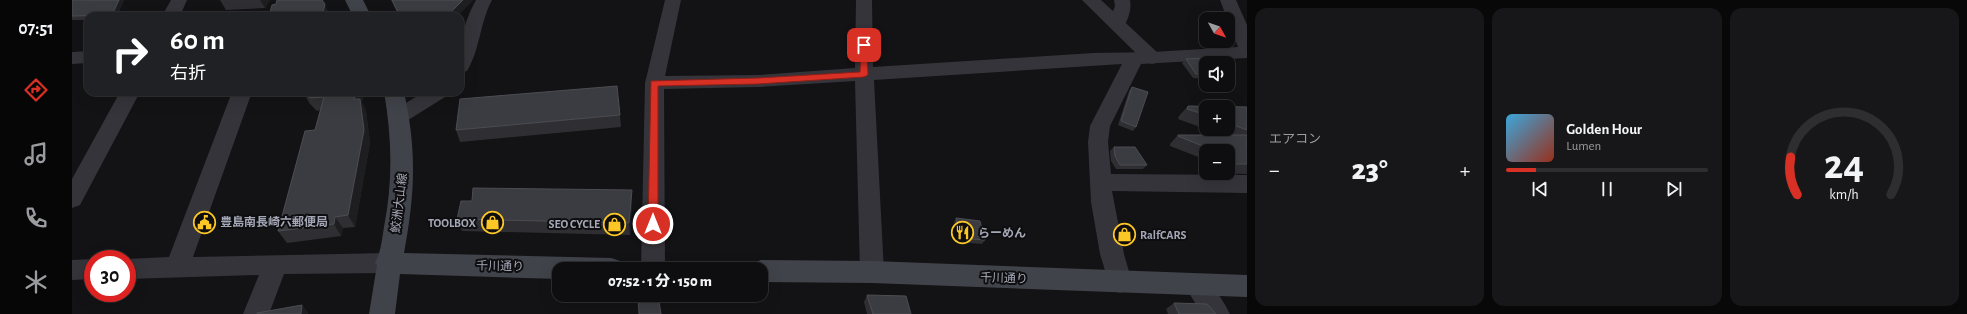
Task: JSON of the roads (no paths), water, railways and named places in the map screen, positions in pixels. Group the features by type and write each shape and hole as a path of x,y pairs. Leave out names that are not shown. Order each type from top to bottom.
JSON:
{"main road":[{"path":"354,0 360,12"},
{"name":"鮫洲大山線","path":"382,314 388,263 396,233 403,180 402,153 395,96"},
{"name":"千川通り","path":"388,263 552,267"},
{"name":"千川通り","path":"768,271 872,272 1247,286"}],"street":[{"path":"172,12 179,0"},
{"path":"464,58 479,9 484,0"},
{"path":"653,262 654,83 673,0"},
{"path":"864,0 864,75 872,272"},
{"path":"1091,0 1117,24 1143,59"},
{"path":"1117,24 1123,6 1122,0"},
{"path":"1228,0 1247,46"},
{"path":"654,83 758,81 1093,59 1143,59 1247,52"},
{"path":"72,58 84,57"},
{"path":"1120,282 1112,254 1100,182 1098,142 1100,126 1143,59"},
{"path":"72,198 128,96"},
{"path":"177,268 241,96"},
{"path":"398,117 432,96"},
{"path":"1100,182 1247,184"},
{"path":"136,269 276,264 388,263"},
{"path":"256,314 276,264"},
{"path":"72,270 84,269"},
{"path":"1196,284 1217,314"}],"place":[{"name":"豊島南長崎六郵便局","path":"205,222"},
{"name":"TOOLBOX","path":"492,223"},
{"name":"SEO CYCLE","path":"615,224"},
{"name":"らーめん","path":"962,233"},
{"name":"RalfCARS","path":"1124,235"}]}
